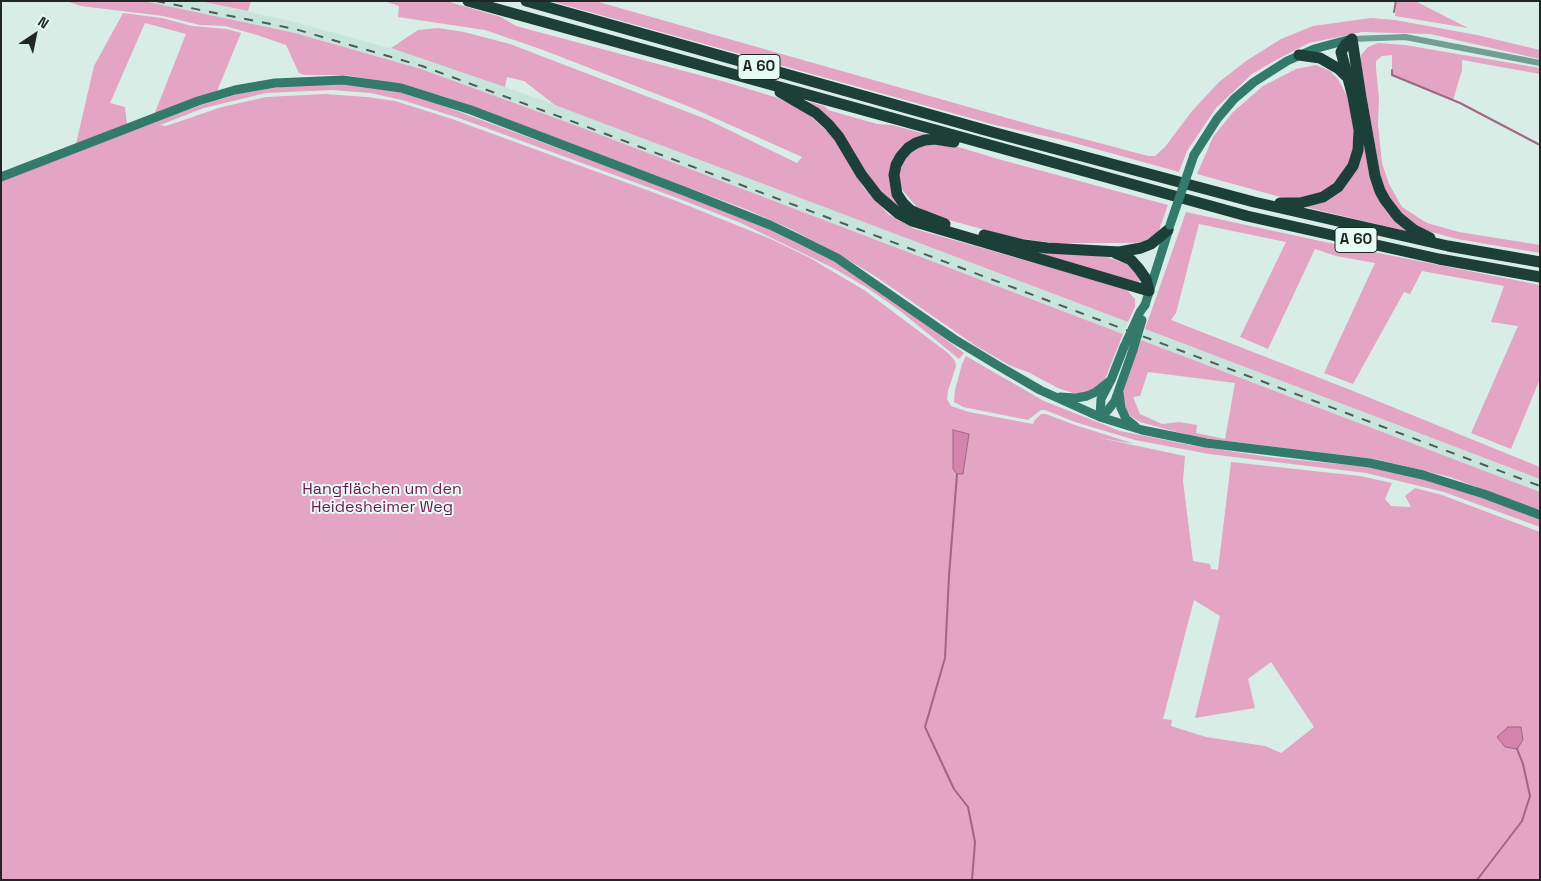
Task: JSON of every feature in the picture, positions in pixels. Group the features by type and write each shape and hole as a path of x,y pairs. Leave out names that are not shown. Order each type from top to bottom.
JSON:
{"highway":[{"name":"A 60","path":"468,1 1246,216 1439,259 1540,277"},
{"name":"A 60","path":"526,1 992,132 1254,202 1448,246 1540,262"},
{"path":"1254,202 1300,203 1312,201 1331,192 1349,173 1356,159 1359,140 1354,97 1346,76 1341,52 1352,39"},
{"path":"1352,39 1360,97 1380,191 1392,210 1405,224 1448,246"},
{"path":"1299,55 1315,57 1330,63 1346,76"},
{"path":"750,79 800,102 816,113 839,137 861,174 878,196 899,214 912,221 1149,291"},
{"path":"1015,153 936,139 916,143 908,148 896,165 894,184 897,194 906,206 933,220 1024,245 1047,248 1125,252 1141,248 1156,241 1169,228"},
{"path":"1108,251 1120,254 1131,260 1146,279 1149,291"}],"main road":[{"path":"1100,417 1115,401 1115,383 1145,305 1194,155 1209,130 1234,99 1264,74 1299,55 1328,44 1352,39"},
{"path":"1,177 182,108 235,90 275,83 343,80 401,88 471,110 692,194 799,238 837,258 874,282 954,339 1040,390 1100,417 1142,430 1206,444 1370,463 1423,475 1484,494 1540,515"},
{"path":"1040,390 1066,398 1076,398 1096,392 1115,383"},
{"path":"1100,417 1100,399 1115,383"},
{"path":"1115,383 1121,408 1126,419 1142,430"}],"street":[{"path":"1352,39 1405,37 1540,63"}],"shaded area":[{"path":"140,1 199,1 295,22 422,57 575,112 1128,322 1123,334 572,124 421,69 295,33"},
{"path":"1145,329 1540,479 1540,492 1141,340"},
{"path":"953,430 969,434 963,474 957,474 953,469"},
{"path":"1508,727 1521,727 1523,740 1517,749 1505,747 1497,737"}],"green space":[{"path":"66,1 148,2 295,33 421,69 572,124 1123,334 1105,379 1099,386 1084,393 1073,393 1011,366 976,346 875,276 845,258 793,230 748,210 449,98 403,85 345,75 304,75 299,73 286,45 257,35 225,26 200,25 163,16 81,6"},
{"path":"199,1 251,1 248,11"},
{"path":"384,1 446,1 501,17 516,26 778,98 804,110 834,138 863,187 888,214 898,220 915,229 1126,289 1135,299 1135,307 1128,322 555,105 524,81 507,77 505,87 391,48 418,30 438,28 464,32 510,44 706,119 797,163 802,157 690,107 543,50 485,30 398,17 399,6"},
{"path":"550,1 595,1 1148,156 1155,156 1165,147 1192,111 1219,82 1246,61 1281,39 1313,26 1371,18 1395,20 1477,35 1540,50 1540,59 1430,34 1362,32 1309,43 1252,74 1216,108 1187,151 1179,172 1067,141 995,125"},
{"path":"1397,1 1415,1 1468,28 1395,16"},
{"path":"123,13 162,18 192,26 227,29 241,33 217,91 154,115 186,34 145,23 110,103 125,107 127,124 76,144 94,66"},
{"path":"1378,43 1405,45 1540,68 1540,74 1462,60 1462,70 1453,100 1392,75 1392,55 1382,56 1376,61 1379,98 1378,124 1382,163 1389,184 1402,207 1427,223 1459,232 1540,245 1540,253 1457,239 1424,230 1414,225 1397,211 1382,185 1361,65 1361,55 1368,47"},
{"path":"1316,65 1330,71 1338,79 1348,98 1353,128 1354,146 1349,165 1343,175 1331,187 1319,194 1302,199 1284,198 1197,174 1213,137 1233,112 1263,86 1296,69"},
{"name":"Hangflächen um den Heidesheimer Weg","path":"340,84 401,92 652,183 768,229 835,262 902,307 964,353 959,359 899,310 869,289 835,269 741,223 459,118 402,100 370,93 332,90 266,93 204,108 160,125 166,126 222,107 266,97 325,94 395,101 452,119 674,200 771,239 810,258 864,290 948,353 955,361 956,366 947,399 951,406 969,412 1033,424 1041,414 1046,414 1135,444 1100,438 1185,456 1183,481 1193,561 1210,564 1211,569 1218,570 1231,462 1360,476 1392,483 1385,499 1391,506 1411,507 1405,496 1415,488 1442,495 1540,532 1540,880 1,880 1,181 201,105 238,94 292,85","holes":["1194,600 1220,616 1195,718 1255,708 1248,679 1271,662 1314,727 1281,753 1265,746 1206,737 1171,726 1172,720 1163,719"]},
{"path":"806,101 824,106 828,110 877,124 892,125 933,136 893,163 902,207 894,207"},
{"path":"1362,130 1376,192 1414,233 1301,206 1338,190"},
{"path":"940,143 1168,205 1158,233 1146,241 1133,243 1055,243 1024,239 989,231 938,217 917,207 903,191 899,182 899,165 907,153 922,144"},
{"path":"1186,212 1348,247 1540,285 1540,379 1511,449 1471,433 1518,326 1491,322 1504,286 1422,271 1410,294 1404,292 1353,384 1324,373 1375,263 1336,256 1315,249 1268,349 1240,337 1286,242 1199,224 1176,313 1171,320 1540,467 1540,479 1145,329"},
{"path":"1002,245 1107,257 1126,264 1136,271 1141,281 1138,282"},
{"path":"1141,340 1540,492 1540,510 1450,477 1376,459 1195,437 1140,422 1130,416 1126,410 1122,393","holes":["1148,372 1235,383 1225,439 1196,433 1197,425 1179,422 1162,424 1140,414 1133,397 1140,396"]},
{"path":"966,356 1044,401 1120,431 1190,445 1269,457 1369,467 1424,479 1487,499 1540,520 1540,527 1444,492 1366,473 1209,454 1135,440 1075,422 1045,410 1041,410 1028,420 963,407 954,402 955,390"}],"waterway":[{"path":"1394,12 1396,1"},
{"path":"1392,70 1392,75 1460,103 1540,145"},
{"path":"957,474 945,658 925,727 954,789 968,807 975,842 972,880"},
{"path":"1477,880 1522,821 1530,796 1523,764 1517,749"}],"railway":[{"path":"156,1 295,29 422,66 1540,486"}]}
